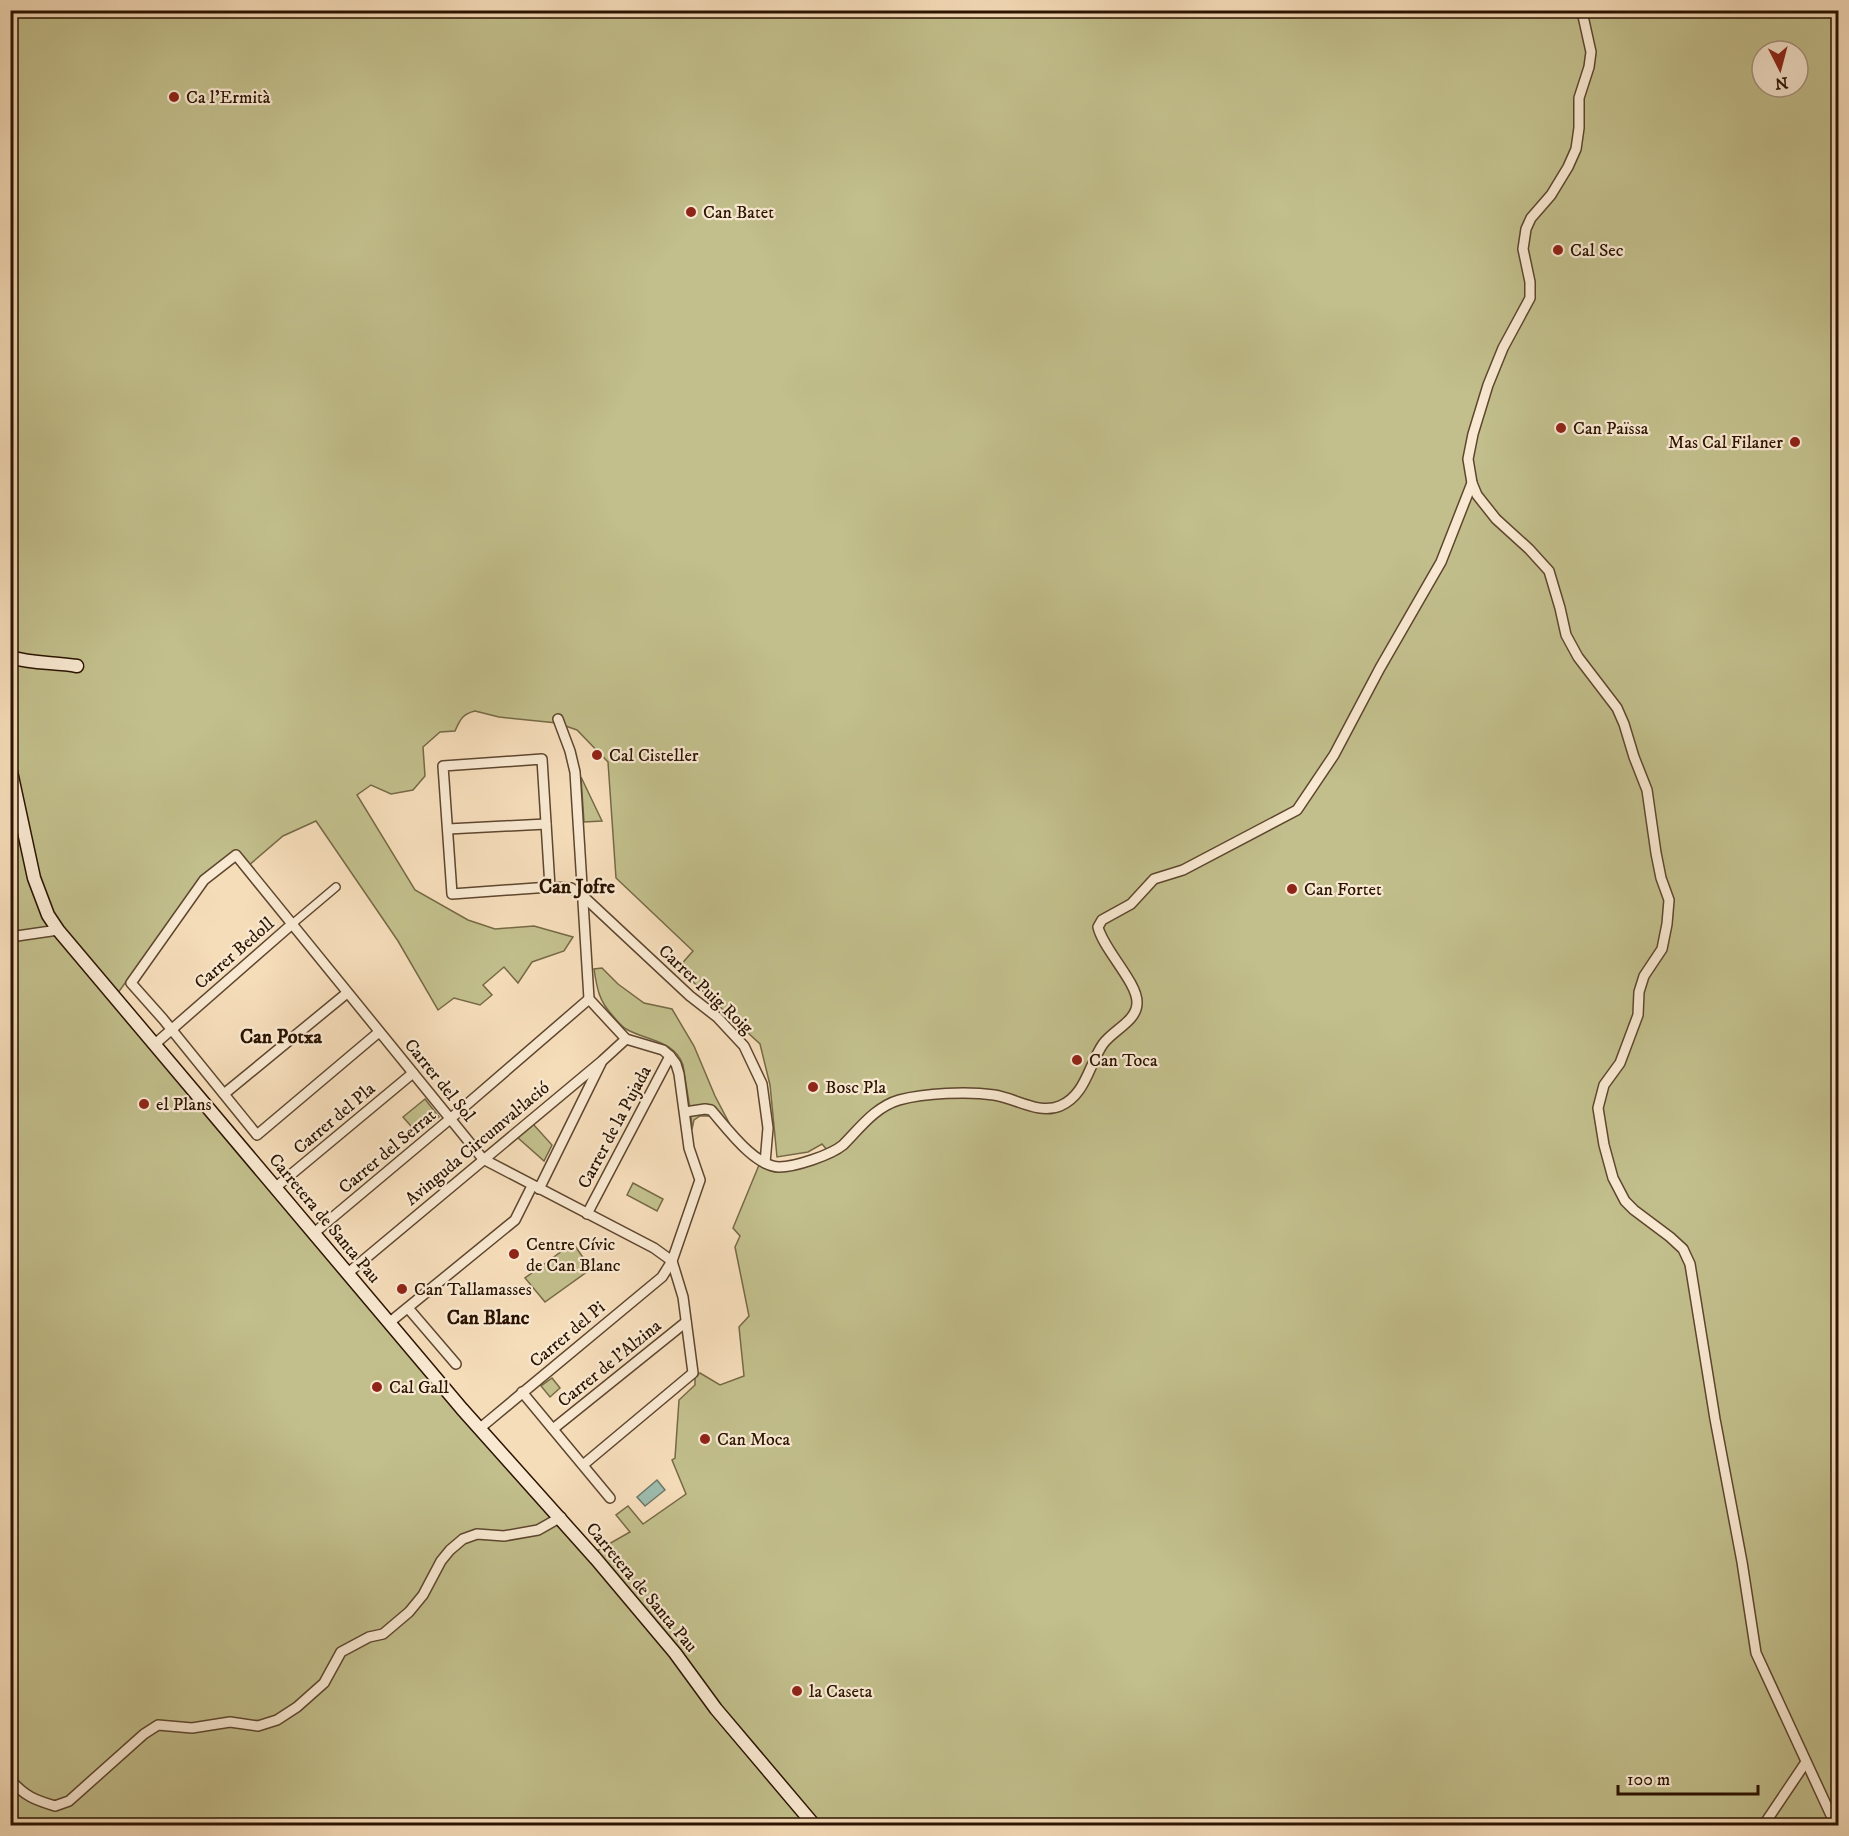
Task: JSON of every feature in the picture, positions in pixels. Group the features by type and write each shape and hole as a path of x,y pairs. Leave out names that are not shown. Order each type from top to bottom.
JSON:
{"main road":[{"path":"10,657 31,662 76,666"},
{"name":"Carretera de Santa Pau","path":"10,767 34,878 48,915 58,930 479,1429 561,1517 815,1826"}],"street":[{"path":"1585,10 1582,16 1590,52 1590,67 1579,98 1576,149 1551,195 1531,218 1526,229 1523,249 1530,282 1530,298 1503,348 1488,385 1468,459 1472,483 1486,509 1549,571 1566,635 1578,657 1617,708 1647,790 1656,853 1661,878 1669,900 1667,924 1662,949 1644,976 1639,992 1638,1015 1620,1063 1604,1085 1598,1108 1604,1145 1613,1178 1625,1201 1683,1249 1690,1264 1756,1653 1836,1826"},
{"path":"685,1112 711,1110 747,1150 765,1163 777,1167 809,1162 841,1147 875,1113 896,1101 919,1096 993,1095 1038,1108 1060,1106 1075,1096 1087,1079 1103,1044 1134,1014 1138,1002 1134,990 1100,938 1098,927 1102,920 1131,904 1154,879 1183,870 1298,810 1334,755 1380,668 1441,562 1472,483"},
{"path":"558,719 575,772 589,999 626,1039 663,1050 675,1064 679,1074 689,1148 700,1180 672,1261 683,1297 693,1373 583,1465"},
{"path":"546,824 448,829 443,766 542,759 550,887"},
{"name":"Carrer Puig Roig","path":"448,829 452,894 550,887 571,888 584,897 690,996 717,1017 744,1046 762,1084 768,1128 765,1163"},
{"name":"Carrer del Sol","path":"171,1029 131,983 204,880 236,855 483,1159 654,1248 672,1261"},
{"name":"Carrer Bedoll","path":"155,1044 336,887"},
{"path":"10,937 58,930"},
{"path":"224,1094 346,993"},
{"name":"Carrer del Serrat","path":"314,1233 589,999"},
{"path":"171,1029 257,1135 379,1032"},
{"name":"Avinguda Circumval·lació","path":"348,1273 626,1039"},
{"name":"Carrer de la Pujada","path":"587,1214 670,1056"},
{"path":"390,1322 514,1220 536,1187 602,1061"},
{"name":"Carrer del Pla","path":"276,1187 412,1073"},
{"name":"Carrer del Pi","path":"479,1429 662,1277 672,1261"},
{"path":"408,1308 456,1364"},
{"name":"Carrer de l'Alzina","path":"553,1429 686,1322"},
{"path":"522,1392 610,1498"},
{"path":"10,1779 20,1791 34,1800 55,1806 69,1801 144,1734 158,1725 192,1728 230,1722 258,1726 277,1720 297,1707 324,1683 340,1652 369,1637 383,1634 409,1612 423,1595 441,1561 463,1539 477,1534 504,1536 538,1530 561,1517"},
{"path":"1763,1826 1806,1762"}],"shaded area":[{"path":"11,11 1838,11 1838,1825 11,1825","holes":["475,711 499,717 557,723 577,730 608,762 616,878 693,951 678,968 760,1044 770,1085 777,1157 808,1152 822,1144 828,1151 785,1165 775,1164 742,1144 715,1096 694,1046 672,1009 644,1003 618,984 602,968 594,969 602,1000 619,1023 634,1033 667,1046 679,1057 683,1065 692,1129 694,1120 700,1116 711,1116 739,1148 759,1165 733,1228 740,1236 735,1247 749,1316 739,1327 744,1376 720,1385 700,1373 695,1377 695,1385 679,1400 675,1458 672,1460 686,1494 643,1524 628,1506 616,1515 630,1532 588,1556 115,997 201,877 240,855 248,866 283,836 316,821 398,941 438,1010 454,998 480,1005 492,995 483,985 504,967 518,983 532,962 564,951 573,937 534,926 495,929 468,920 415,890 357,795 371,785 391,794 413,790 425,776 423,747 440,732 455,731 462,718"]},
{"path":"581,777 602,821 584,822"},
{"path":"425,1099 439,1117 418,1134 403,1117"},
{"path":"533,1124 552,1145 544,1161 517,1137"},
{"path":"633,1183 663,1199 657,1211 627,1195"},
{"path":"573,1243 591,1269 545,1302 525,1278"},
{"path":"552,1378 560,1388 550,1397 541,1386"},
{"path":"657,1480 665,1490 645,1506 637,1497"}],"place":[{"name":"Ca l'Ermità","path":"174,97"},
{"name":"Can Batet","path":"691,212"},
{"name":"Cal Sec","path":"1558,250"},
{"name":"Can Païssa","path":"1561,428"},
{"name":"Mas Cal Filaner","path":"1795,442"},
{"name":"Cal Cisteller","path":"597,755"},
{"name":"Can Fortet","path":"1292,889"},
{"name":"Can Toca","path":"1077,1060"},
{"name":"Bosc Pla","path":"813,1087"},
{"name":"el Plans","path":"144,1104"},
{"name":"Centre Cívic de Can Blanc","path":"514,1254"},
{"name":"Can Tallamasses","path":"402,1289"},
{"name":"Cal Gall","path":"377,1387"},
{"name":"Can Moca","path":"705,1439"},
{"name":"la Caseta","path":"797,1691"}],"district":[{"name":"Can Jofre","path":"577,886"},
{"name":"Can Potxa","path":"281,1036"},
{"name":"Can Blanc","path":"488,1317"}]}
